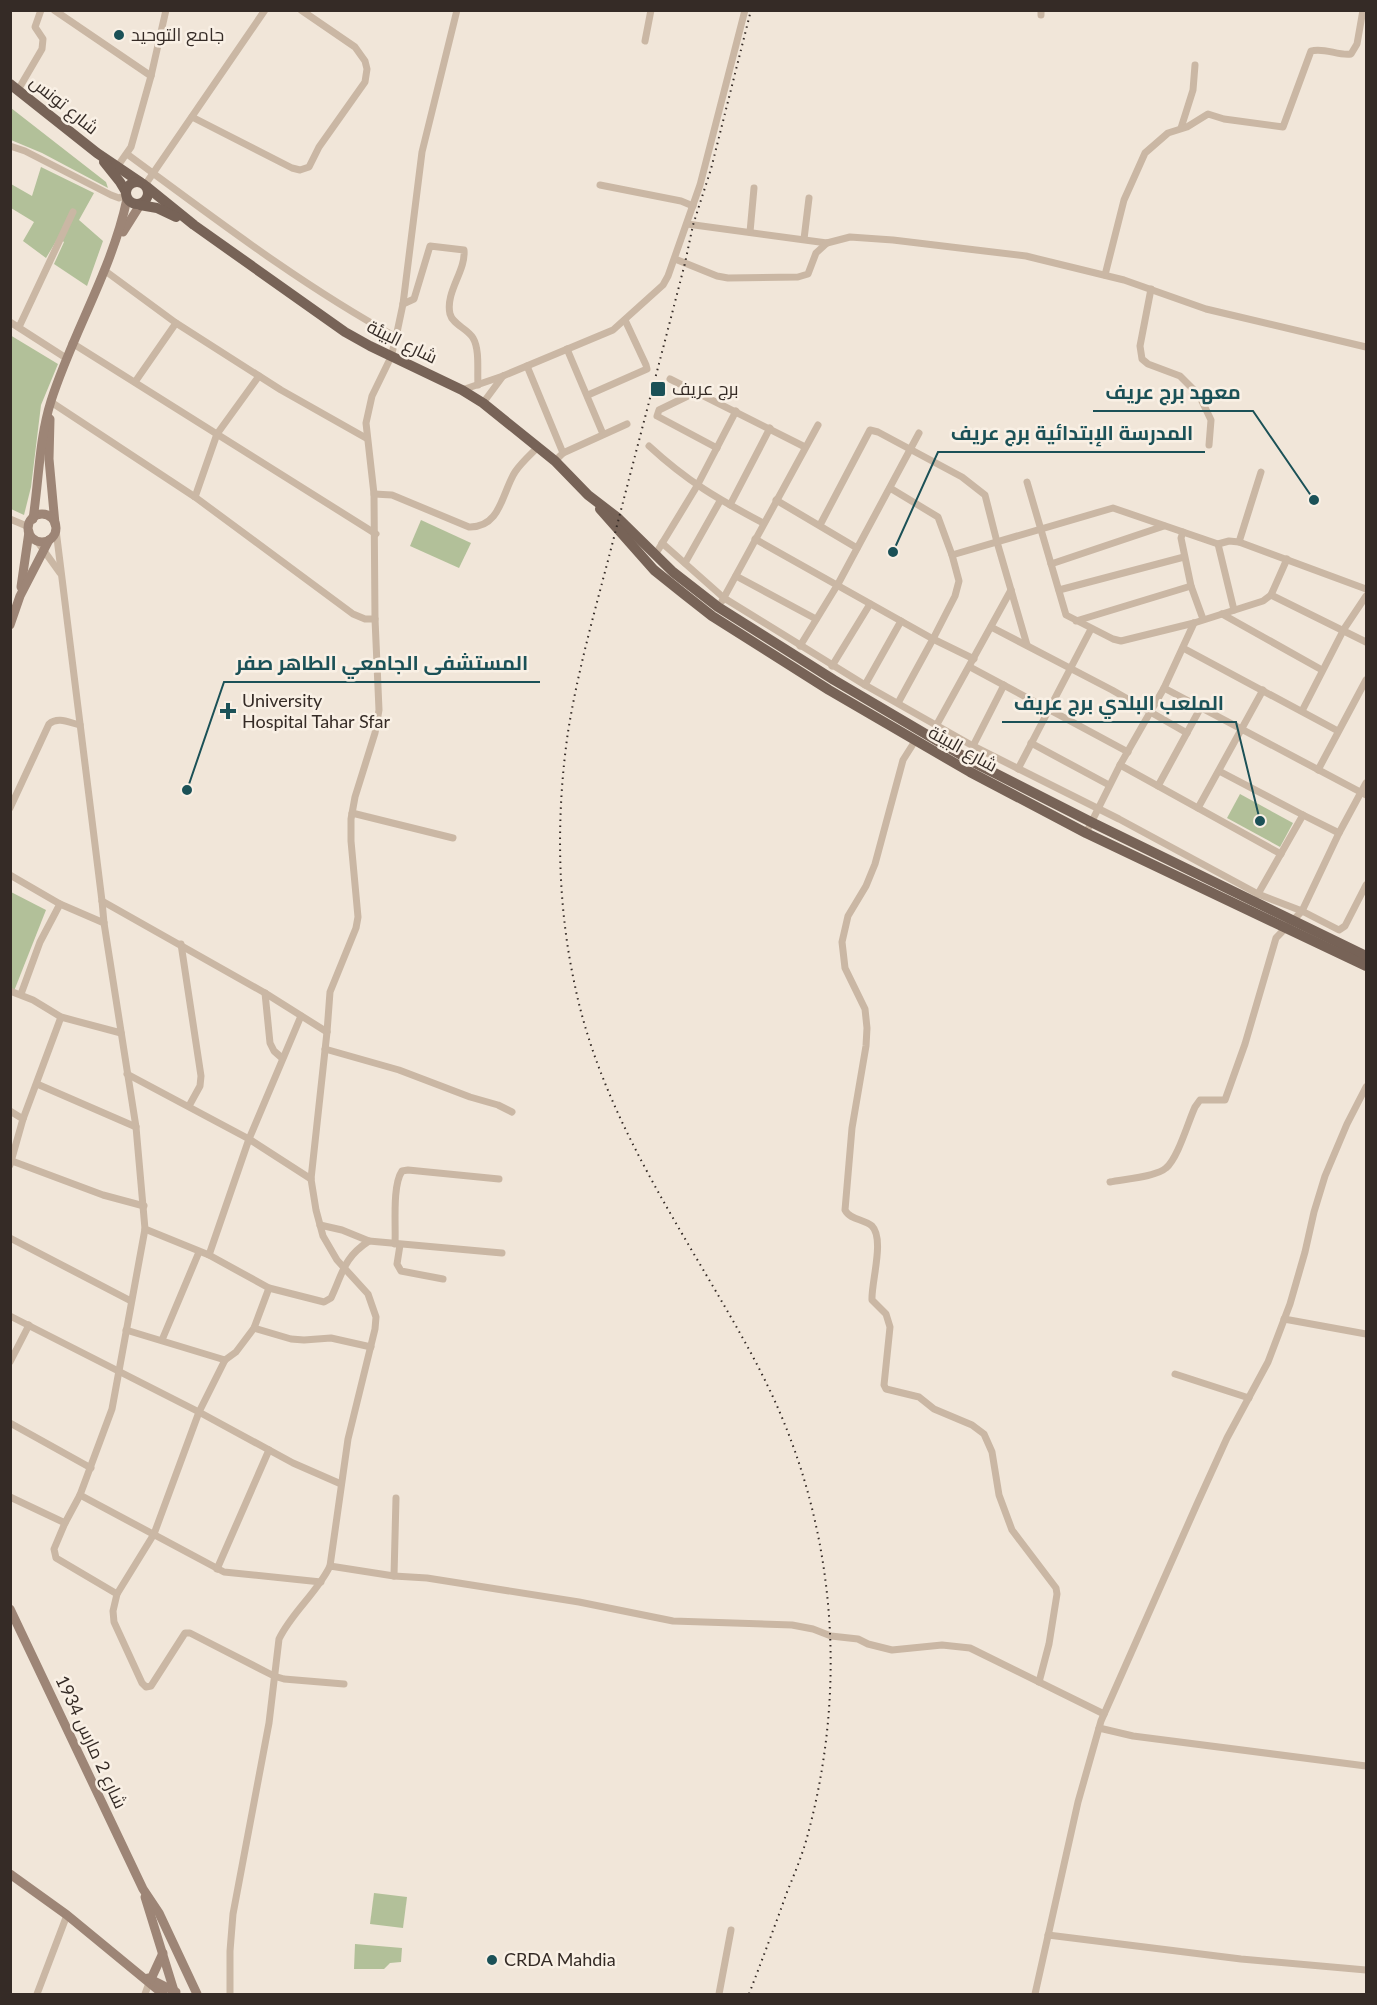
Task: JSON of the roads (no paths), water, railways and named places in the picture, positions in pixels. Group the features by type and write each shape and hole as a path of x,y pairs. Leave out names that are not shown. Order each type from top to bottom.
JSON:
{"main road":[{"name":"شارع تونس","path":"14,87 96,153 144,185"},
{"name":"شارع تونس","path":"96,153 120,182 126,195"},
{"path":"129,185 144,185 148,198 140,205 133,204 126,195 129,185"},
{"name":"شارع البيئة","path":"144,185 194,225 345,332 391,357 462,390 483,403 555,461 654,570 718,607 834,680 1089,827"},
{"name":"شارع البيئة","path":"140,205 157,208 194,225"},
{"name":"شارع البيئة","path":"588,495 618,518 673,572 829,690 970,772 1289,924 1366,966"},
{"name":"شارع البيئة","path":"1289,924 1366,956"}],"street":[{"path":"14,87 42,50 43,39 35,27 41,10"},
{"path":"54,10 151,76"},
{"path":"117,167 128,154 151,76 166,10"},
{"path":"144,185 265,10"},
{"path":"192,117 292,168 300,170 309,166 319,147 365,82 367,69 365,61 355,47 301,10"},
{"path":"231,1995 230,1951 233,1914 269,1723 279,1639 293,1615 321,1582 330,1566 348,1439 371,1347 376,1317 373,1305 363,1287 332,1252 320,1225 311,1179 330,992 356,928 358,917 351,841 352,813 378,722 375,619 376,534 366,423 370,405 391,357 396,337 403,304 422,152 457,10"},
{"path":"645,42 651,10"},
{"path":"462,390 503,376 613,330 663,285 675,259 693,206 745,10"},
{"path":"1105,275 1124,200 1143,156 1168,134 1208,114 1282,127 1311,51 1351,54 1357,44 1363,10"},
{"path":"1181,128 1193,90 1195,65"},
{"path":"10,146 26,151 111,195 119,198 126,195"},
{"path":"128,154 189,201 344,308 396,337"},
{"path":"600,185 681,201 693,206"},
{"path":"750,232 754,188"},
{"path":"113,250 126,195"},
{"path":"804,239 809,198"},
{"path":"11,625 20,596 44,429 51,402 72,343 113,250 140,205"},
{"path":"19,327 73,212"},
{"path":"687,224 827,243 850,237 948,245 1026,256 1105,275 1206,309 1366,347"},
{"path":"675,259 717,276 728,278 798,277 808,274 816,253 827,243"},
{"path":"403,304 414,299 430,246 464,250 464,258 456,280 449,312 451,318 473,338 478,385"},
{"path":"104,270 176,323 259,376 366,438"},
{"path":"1151,289 1140,346 1142,358 1148,364 1180,376 1199,395 1211,420 1209,445"},
{"path":"588,395 646,369 625,320"},
{"path":"10,322 66,358"},
{"path":"135,382 176,323"},
{"path":"72,343 376,534"},
{"path":"567,349 603,434"},
{"path":"527,366 563,453"},
{"path":"195,497 217,434 259,376"},
{"path":"483,403 503,376"},
{"path":"670,379 805,447"},
{"path":"696,392 659,410 657,416 717,448"},
{"path":"51,402 195,497 353,614 365,619 375,619"},
{"path":"51,402 49,459 56,527 104,923 136,1127 145,1229 112,1409 80,1495 54,1549 56,1558 117,1594"},
{"path":"655,555 697,486 736,411"},
{"path":"555,461 563,453 627,424"},
{"path":"718,607 818,424"},
{"path":"730,506 770,428"},
{"path":"820,525 870,430 875,430 962,477 982,492 987,500 1027,645"},
{"path":"800,646 838,584 919,433"},
{"path":"649,446 676,471 697,486 763,524"},
{"path":"374,494 392,495 469,527 478,527 494,515 516,470 538,447"},
{"path":"1239,542 1261,472"},
{"path":"1027,482 1066,615 1113,639 1120,641 1194,623 1259,603 1271,595 1287,559"},
{"path":"890,489 938,517 959,581 933,639 898,703"},
{"path":"776,500 857,548"},
{"path":"685,562 720,501"},
{"path":"952,555 1113,508 1218,544 1228,541 1239,542 1366,589"},
{"path":"30,526 36,516 46,515 56,527"},
{"path":"10,519 30,526 37,541 46,545 62,576"},
{"path":"1051,564 1164,526"},
{"path":"20,596 56,527"},
{"path":"1183,532 1181,543 1184,557 1191,586 1203,619"},
{"path":"755,539 933,639 974,659"},
{"path":"662,543 685,562 718,607 800,646 936,726 1258,894 1302,911 1339,930 1343,929 1366,885"},
{"path":"1218,544 1234,610"},
{"path":"1059,590 1184,557"},
{"path":"736,576 816,619"},
{"path":"1076,621 1191,586"},
{"path":"936,726 1011,590"},
{"path":"1271,595 1344,629 1366,642"},
{"path":"1302,711 1344,629 1366,596"},
{"path":"832,666 870,604"},
{"path":"1222,614 1322,670"},
{"path":"865,685 901,621"},
{"path":"1089,827 1120,765 1164,688 1194,623"},
{"path":"991,627 1112,690 1187,733"},
{"path":"1018,769 1091,629"},
{"path":"1183,648 1338,731"},
{"path":"970,667 1128,752"},
{"path":"1318,770 1366,680"},
{"path":"974,746 1004,685"},
{"path":"1164,688 1364,794"},
{"path":"1198,808 1263,690"},
{"path":"1158,786 1201,707"},
{"path":"10,808 52,721 59,720 80,725"},
{"path":"915,741 903,760 875,864 866,886 848,916 842,942 845,968 865,1008 867,1028 851,1139 845,1210 848,1215 870,1225 876,1232 877,1262 872,1300 886,1314 890,1327 885,1376 886,1389 919,1398 934,1409 972,1425 984,1434 992,1452 999,1496 1012,1530 1056,1588 1050,1638 1039,1682"},
{"path":"1031,743 1110,785"},
{"path":"1120,765 1281,854"},
{"path":"1219,771 1339,833"},
{"path":"1110,1182 1148,1175 1165,1169 1172,1161 1200,1100 1225,1100 1245,1044 1276,938 1302,911 1339,833 1364,794 1366,783"},
{"path":"352,813 453,838"},
{"path":"1258,894 1303,816"},
{"path":"11,877 60,904 104,923"},
{"path":"102,901 181,944 327,1032"},
{"path":"21,994 40,942 60,904"},
{"path":"181,944 201,1076 200,1086 189,1106"},
{"path":"10,991 21,994 61,1017 121,1034"},
{"path":"265,993 270,1043 274,1051 282,1058"},
{"path":"209,1255 249,1139 301,1016"},
{"path":"61,1017 22,1119 11,1163 103,1195 144,1206"},
{"path":"326,1049 399,1070 512,1112"},
{"path":"127,1074 249,1139 311,1179"},
{"path":"37,1084 136,1127"},
{"path":"1035,1995 1078,1802 1104,1714 1197,1504 1268,1362 1298,1278 1322,1185 1347,1124 1366,1087"},
{"path":"10,1112 22,1119"},
{"path":"443,1279 401,1271 397,1264 397,1193 398,1179 402,1171 499,1179"},
{"path":"320,1225 342,1230 369,1241 502,1253"},
{"path":"145,1229 209,1255 269,1288 319,1301 328,1301 343,1267 356,1250 369,1241"},
{"path":"10,1238 131,1302"},
{"path":"162,1340 199,1252"},
{"path":"269,1288 254,1328 241,1346 225,1360 199,1412 154,1534 117,1594 113,1611 114,1622 142,1683 146,1687 151,1686 185,1633 190,1633 274,1676 344,1684"},
{"path":"10,1316 199,1412 293,1463 341,1484"},
{"path":"1284,1319 1366,1334"},
{"path":"10,1362 29,1325"},
{"path":"254,1328 291,1339 336,1339 371,1347"},
{"path":"126,1330 225,1360"},
{"path":"1175,1374 1249,1398"},
{"path":"10,1423 91,1468"},
{"path":"217,1569 269,1450"},
{"path":"80,1495 217,1569 231,1574 321,1582"},
{"path":"10,1497 65,1523"},
{"path":"394,1576 396,1498"},
{"path":"330,1566 394,1576 427,1578 579,1602 673,1621 792,1625 813,1629 831,1636 858,1639 892,1650 942,1645 970,1647 1104,1714"},
{"name":"شارع 2 مارس 1934","path":"10,1609 143,1888 159,1913 197,1995"},
{"path":"1099,1728 1133,1736 1366,1766"},
{"path":"10,1874 67,1915 136,1971 150,1981 176,1993"},
{"name":"شارع 2 مارس 1934","path":"143,1888 176,1993"},
{"path":"37,1995 67,1915"},
{"path":"719,1995 731,1930"},
{"path":"1048,1935 1241,1959 1366,1970"},
{"path":"145,1995 163,1953"},
{"path":"150,1981 162,1995"}],"railway":[{"path":"749,1994 802,1854 818,1788 827,1735 830,1682 830,1628 825,1575 815,1522 801,1471 777,1405 741,1334 637,1152 600,1071 586,1029 569,955 562,891 560,827 568,732 582,661 693,225 711,169 751,10"}],"place":[{"name":"جامع التوحيد","path":"119,35"},
{"name":"برج عريف","path":"658,389"},
{"name":"معهد برج عريف","path":"1314,500"},
{"name":"المدرسة الإبتدائية برج عريف","path":"893,552"},
{"name":"University Hospital Tahar Sfar","path":"228,711"},
{"name":"المستشفى الجامعي الطاهر صفر","path":"187,790"},
{"name":"الملعب البلدي برج عريف","path":"1260,821"},
{"name":"CRDA Mahdia","path":"492,1960"}]}
